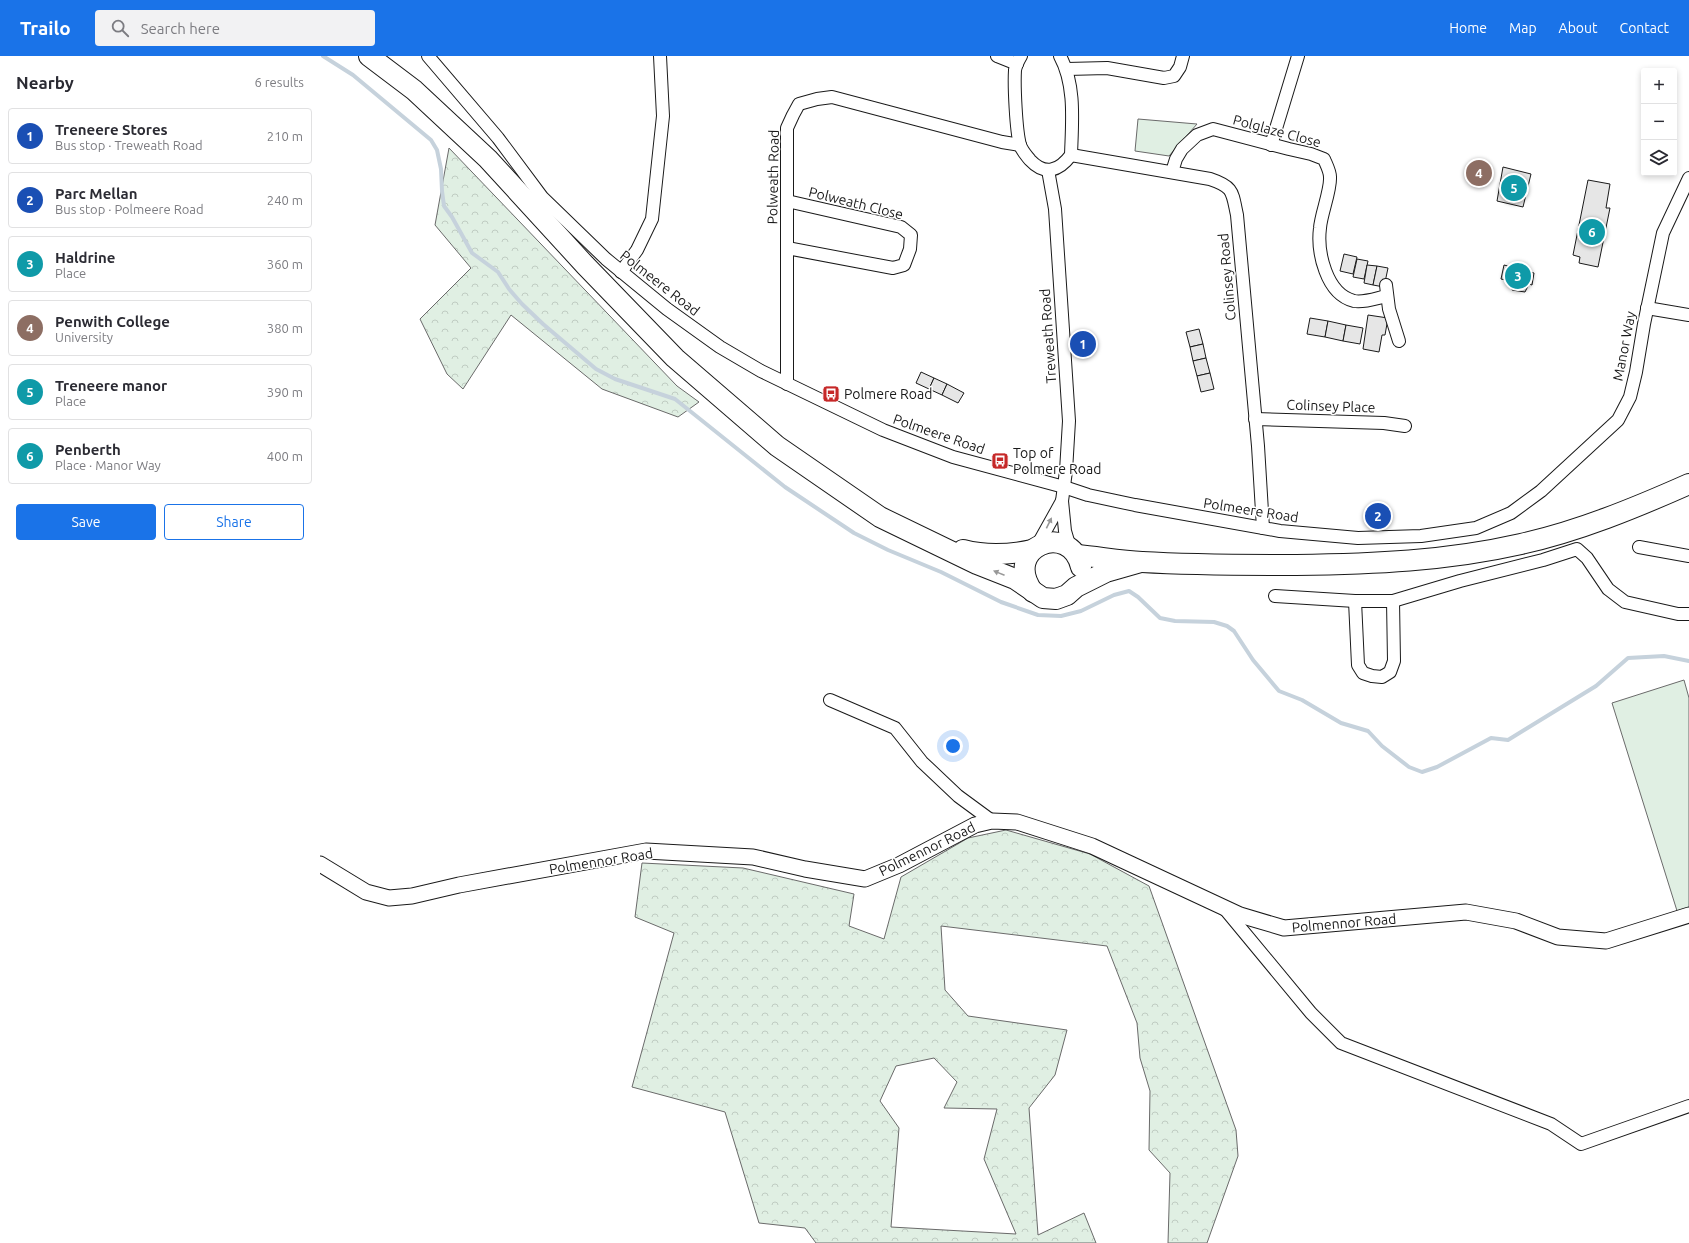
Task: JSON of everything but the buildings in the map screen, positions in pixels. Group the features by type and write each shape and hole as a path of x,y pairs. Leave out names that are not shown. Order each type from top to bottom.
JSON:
{"highway":[{"path":"369,56 414,90 488,159 585,264 675,358 783,451 880,517 977,564 1015,579 1043,598 1056,599 1067,595 1076,587 1106,572 1141,562"},
{"path":"1073,552 1141,562 1233,565 1327,565 1387,563 1456,557 1522,544 1583,526 1642,505 1689,484"},
{"path":"923,539 969,551 992,554 1014,554 1045,543 1054,542 1062,544 1073,552 1081,566 1081,577 1076,587"},
{"path":"1033,592 1026,582 1024,571 1026,560 1034,548"}],"street":[{"name":"Polmeere Road","path":"428,56 498,138 542,197 621,272 666,310 720,347 761,371 883,430 953,457 1088,495 1263,528 1358,538 1421,536 1476,528 1511,513 1541,491"},
{"path":"621,272 637,250 652,219 663,116 660,56"},
{"path":"997,56 1019,60 1015,71 1017,126 1020,145 1024,154 1032,163 1040,169 1048,170 1065,163 1071,155 1070,86 1066,69 1060,56"},
{"path":"1066,69 1107,68 1164,78 1174,76 1180,67 1183,56"},
{"path":"1271,145 1298,56"},
{"name":"Polweath Road","path":"787,384 787,128 799,104 832,97 1002,142 1020,145"},
{"name":"Polglaze Close","path":"1172,172 1176,159 1182,149 1197,135 1214,129 1271,145 1311,154 1324,159 1330,176 1320,228 1321,261 1328,278 1338,292 1353,301 1365,301 1387,290 1389,309 1399,341"},
{"name":"Colinsey Road","path":"1071,155 1210,179 1224,184 1232,191 1237,215 1263,528"},
{"name":"Treweath Road","path":"1048,170 1055,209 1069,421 1062,501 1065,531 1073,552"},
{"name":"Manor Way","path":"1541,491 1618,420 1630,397 1663,233 1689,178"},
{"name":"Polweath Close","path":"787,201 901,227 911,235 910,249 904,265 893,268 788,248"},
{"path":"1647,308 1689,315"},
{"name":"Colinsey Place","path":"1255,419 1384,423 1405,426"},
{"name":"Treweath Road","path":"1034,548 1062,501"},
{"path":"1639,547 1689,556"},
{"path":"1276,596 1355,601 1393,601 1460,581 1543,560 1577,549 1587,558 1608,589 1625,602 1678,614 1689,614"},
{"path":"1355,601 1358,665 1364,673 1382,677 1390,672 1394,661 1393,601"},
{"path":"830,700 895,728 922,762 958,796 992,821"},
{"name":"Polmennor Road","path":"320,864 366,892 389,898 412,896 459,885 646,851 753,857 805,869 865,879 899,865 975,825 992,821 1017,822 1092,846 1240,915 1284,928 1466,912 1516,921 1558,938 1606,941 1689,914"},
{"path":"1224,907 1311,1013 1341,1043 1551,1124 1581,1144 1689,1106"}],"green space":[{"path":"1138,119 1197,124 1169,156 1135,151"},
{"path":"449,148 677,386 699,402 678,417 602,389 511,315 463,389 447,374 420,319 471,268 435,225"},
{"path":"1684,680 1689,698 1689,910 1678,914 1612,703"},
{"path":"1006,830 1090,854 1149,886 1236,1130 1238,1156 1207,1243 1168,1243 1170,1173 1149,1150 1150,1091 1140,1058 1137,1023 1107,946 941,926 945,990 968,1016 1067,1030 1055,1075 1029,1108 1038,1235 1084,1213 1096,1243 816,1243 805,1228 759,1223 725,1112 632,1087 674,933 635,917 642,863 743,868 854,894 849,926 884,939 901,877 968,838","holes":["934,1058 957,1082 944,1108 997,1109 984,1159 1016,1234 891,1227 899,1128 880,1101 896,1066"]}],"waterway":[{"path":"323,56 353,75 431,140 437,150 441,169 444,206 452,217 472,253 498,272 509,289 522,304 596,369 615,379 675,399 785,487 854,533 888,550 941,572 1001,602 1038,615 1061,616 1081,611 1114,595 1129,591 1138,597 1160,618 1175,621 1214,622 1227,626 1234,631 1253,660 1279,691 1302,700 1341,723 1368,731 1382,746 1409,767 1422,772 1437,767 1491,738 1508,740 1596,686 1628,658 1664,656 1689,661"}],"place":[{"name":"Penwith College","path":"1479,173"},
{"name":"Treneere manor","path":"1514,188"},
{"name":"Penberth","path":"1592,232"},
{"name":"Haldrine","path":"1518,276"},
{"name":"Treneere Stores","path":"1083,344"},
{"name":"Polmere Road","path":"831,394"},
{"name":"Top of Polmere Road","path":"1000,461"},
{"name":"Parc Mellan","path":"1378,516"}]}
